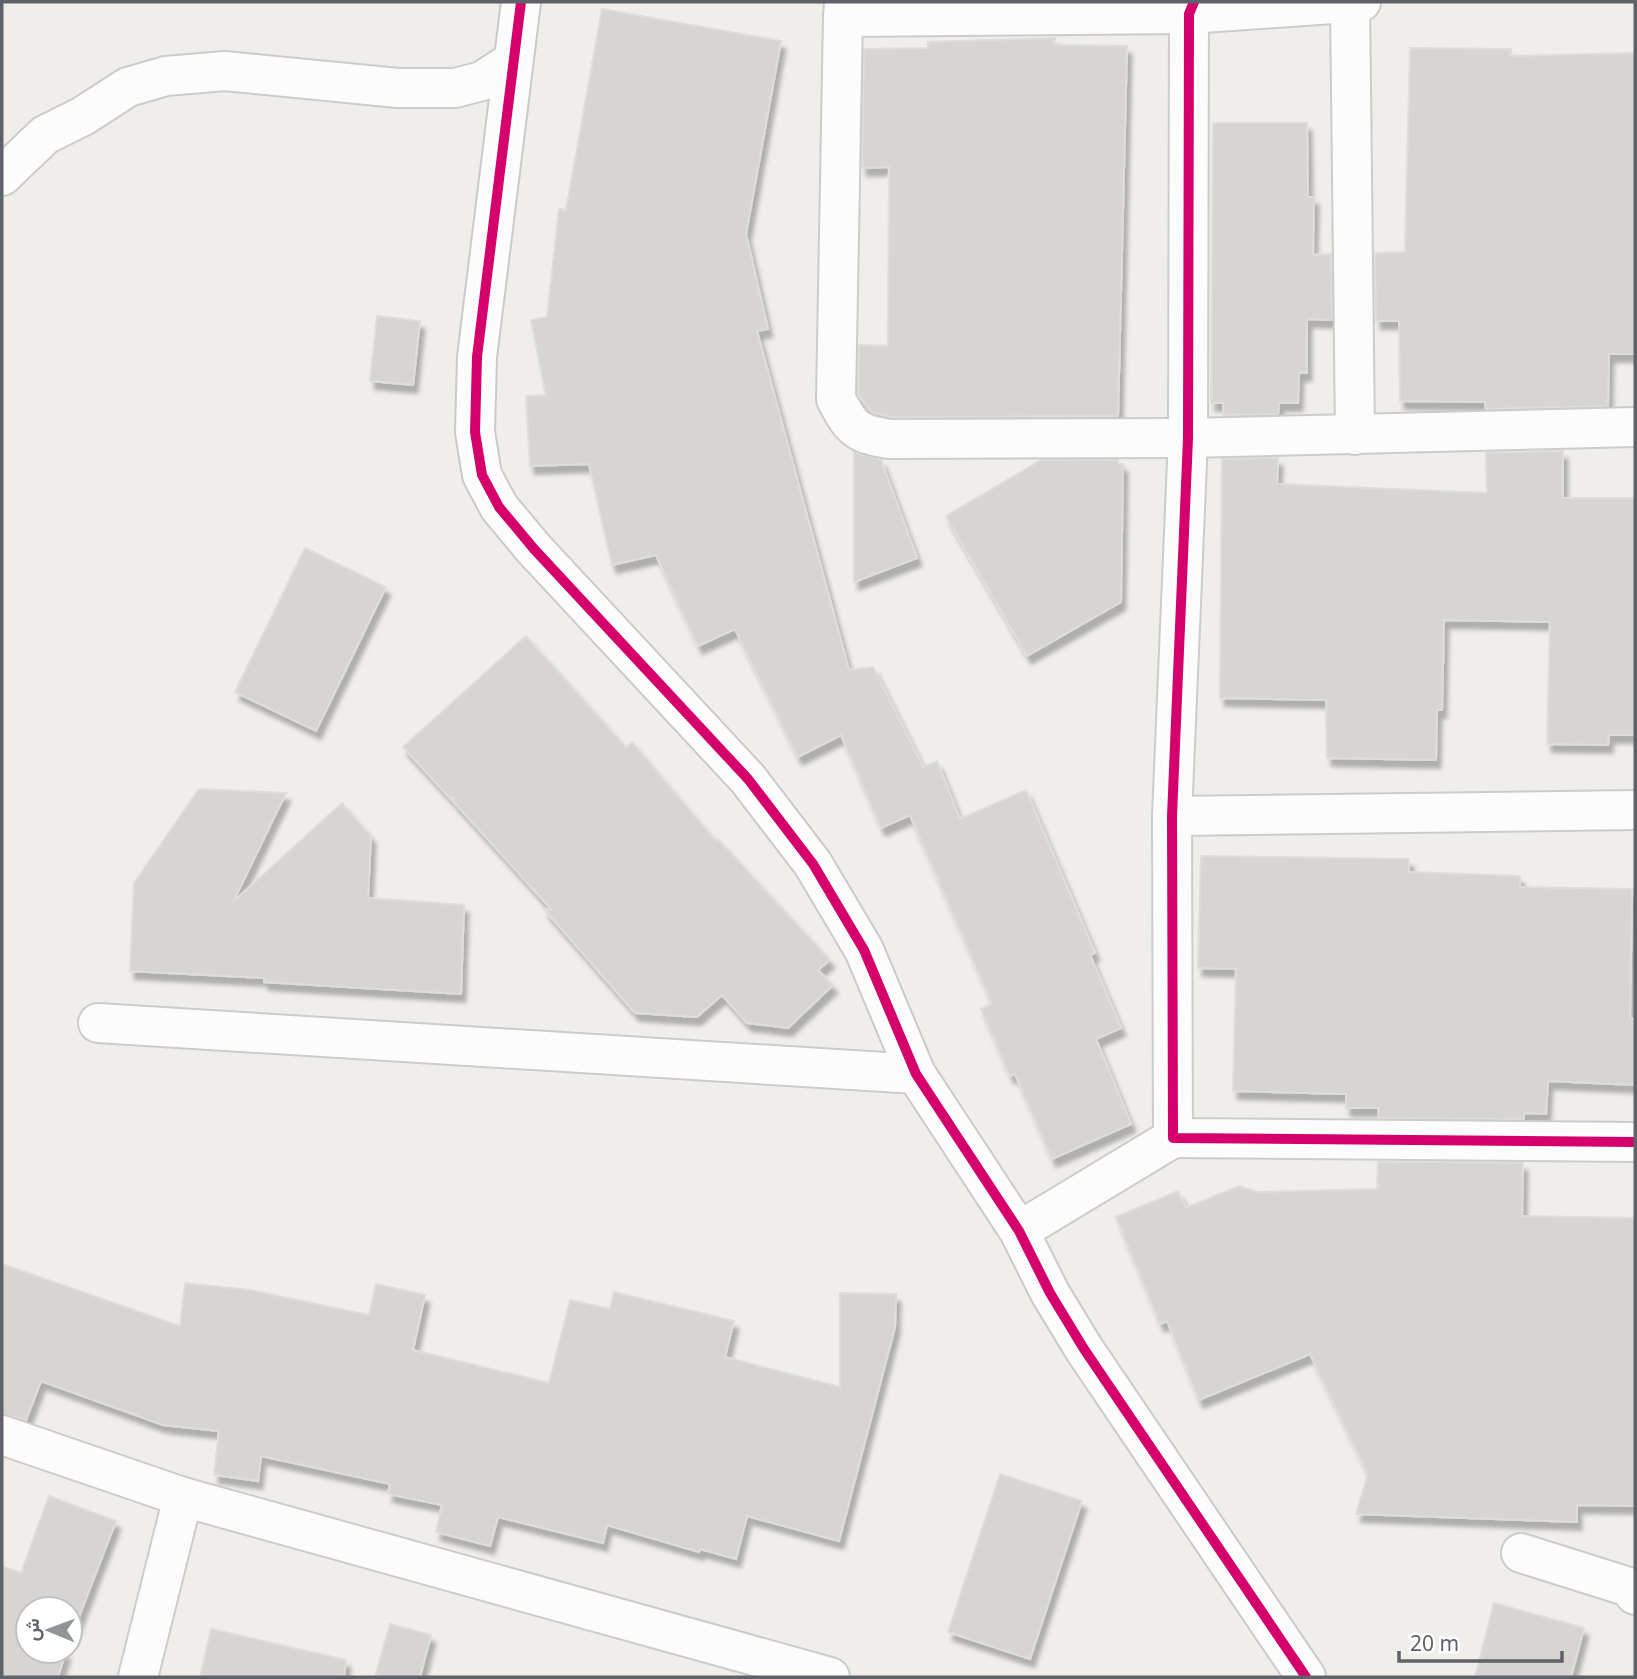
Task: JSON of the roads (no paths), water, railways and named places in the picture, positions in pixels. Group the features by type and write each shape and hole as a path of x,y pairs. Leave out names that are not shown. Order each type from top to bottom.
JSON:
{"street":[{"path":"521,2 477,357 475,432 482,475 499,507 534,549 748,779 813,864 864,950 916,1074 1019,1231 1050,1293 1084,1349 1306,1677"},
{"path":"1350,2 1355,435"},
{"path":"1361,2 1192,8 843,10 836,399 848,423 865,435 889,439 1188,438 1635,427"},
{"path":"1173,1138 1172,816 1188,438 1192,8"},
{"path":"2,176 45,135 83,116 128,87 166,76 225,71 398,88 454,88 482,81 513,61"},
{"path":"1172,816 1635,810"},
{"path":"98,1023 916,1074"},
{"path":"1019,1231 1173,1138 1635,1142"},
{"path":"2,1435 183,1497 830,1677"},
{"path":"138,1677 183,1497"},
{"path":"1521,1553 1633,1590"}]}
